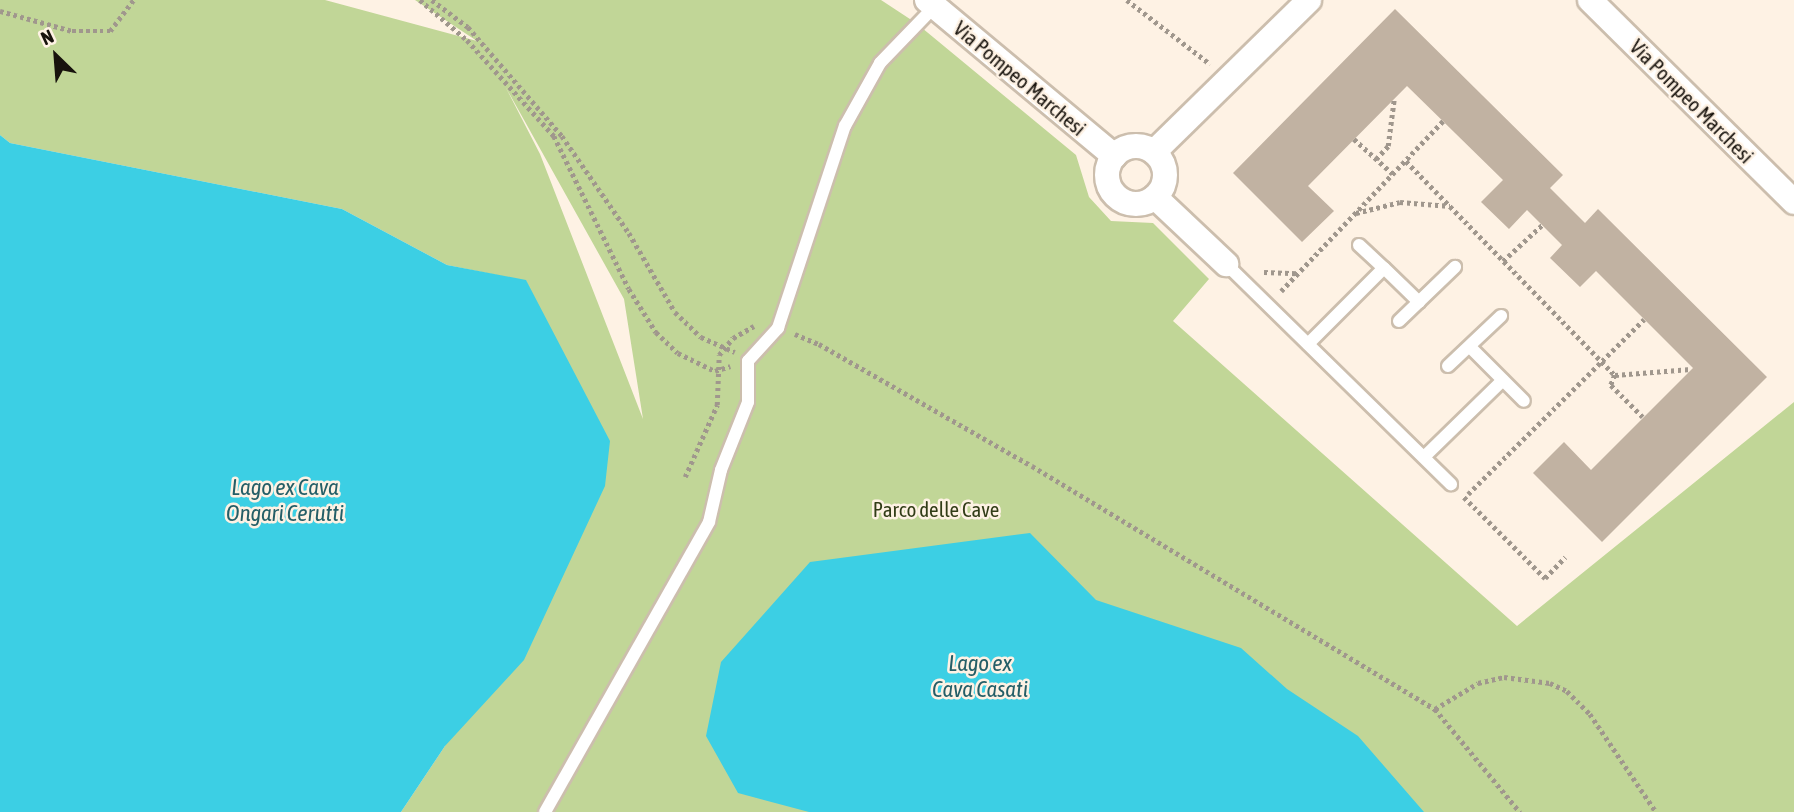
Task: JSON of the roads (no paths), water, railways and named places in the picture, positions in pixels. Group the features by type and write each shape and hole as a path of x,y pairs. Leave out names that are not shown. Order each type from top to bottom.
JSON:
{"street":[{"path":"1154,152 1310,0"},
{"name":"Via Pompeo Marchesi","path":"1590,0 1794,202"},
{"name":"Via Pompeo Marchesi","path":"931,3 1114,156"},
{"path":"1133,146 1154,152 1165,178 1155,197 1130,205 1115,197 1106,181 1114,156 1133,146"},
{"path":"1155,197 1226,264"}],"lane":[{"path":"544,812 709,522 721,470 748,402 748,361 778,328 845,126 880,63 931,3"},
{"path":"1359,244 1419,302"},
{"path":"1226,264 1451,484"},
{"path":"1399,321 1455,267"},
{"path":"1308,344 1384,268"},
{"path":"1448,366 1502,316"},
{"path":"1470,347 1524,401"},
{"path":"1424,457 1503,380"}],"water":[{"name":"Lago ex Cava Ongari Cerutti","path":"0,135 10,143 342,209 447,265 526,280 610,441 605,486 524,660 445,746 401,812 0,812"},
{"name":"Lago ex Cava Casati","path":"1030,533 1096,600 1241,648 1287,689 1358,736 1424,812 809,812 738,793 706,736 721,662 810,562"}],"park label":[{"name":"Parco delle Cave","path":"936,509"}]}
